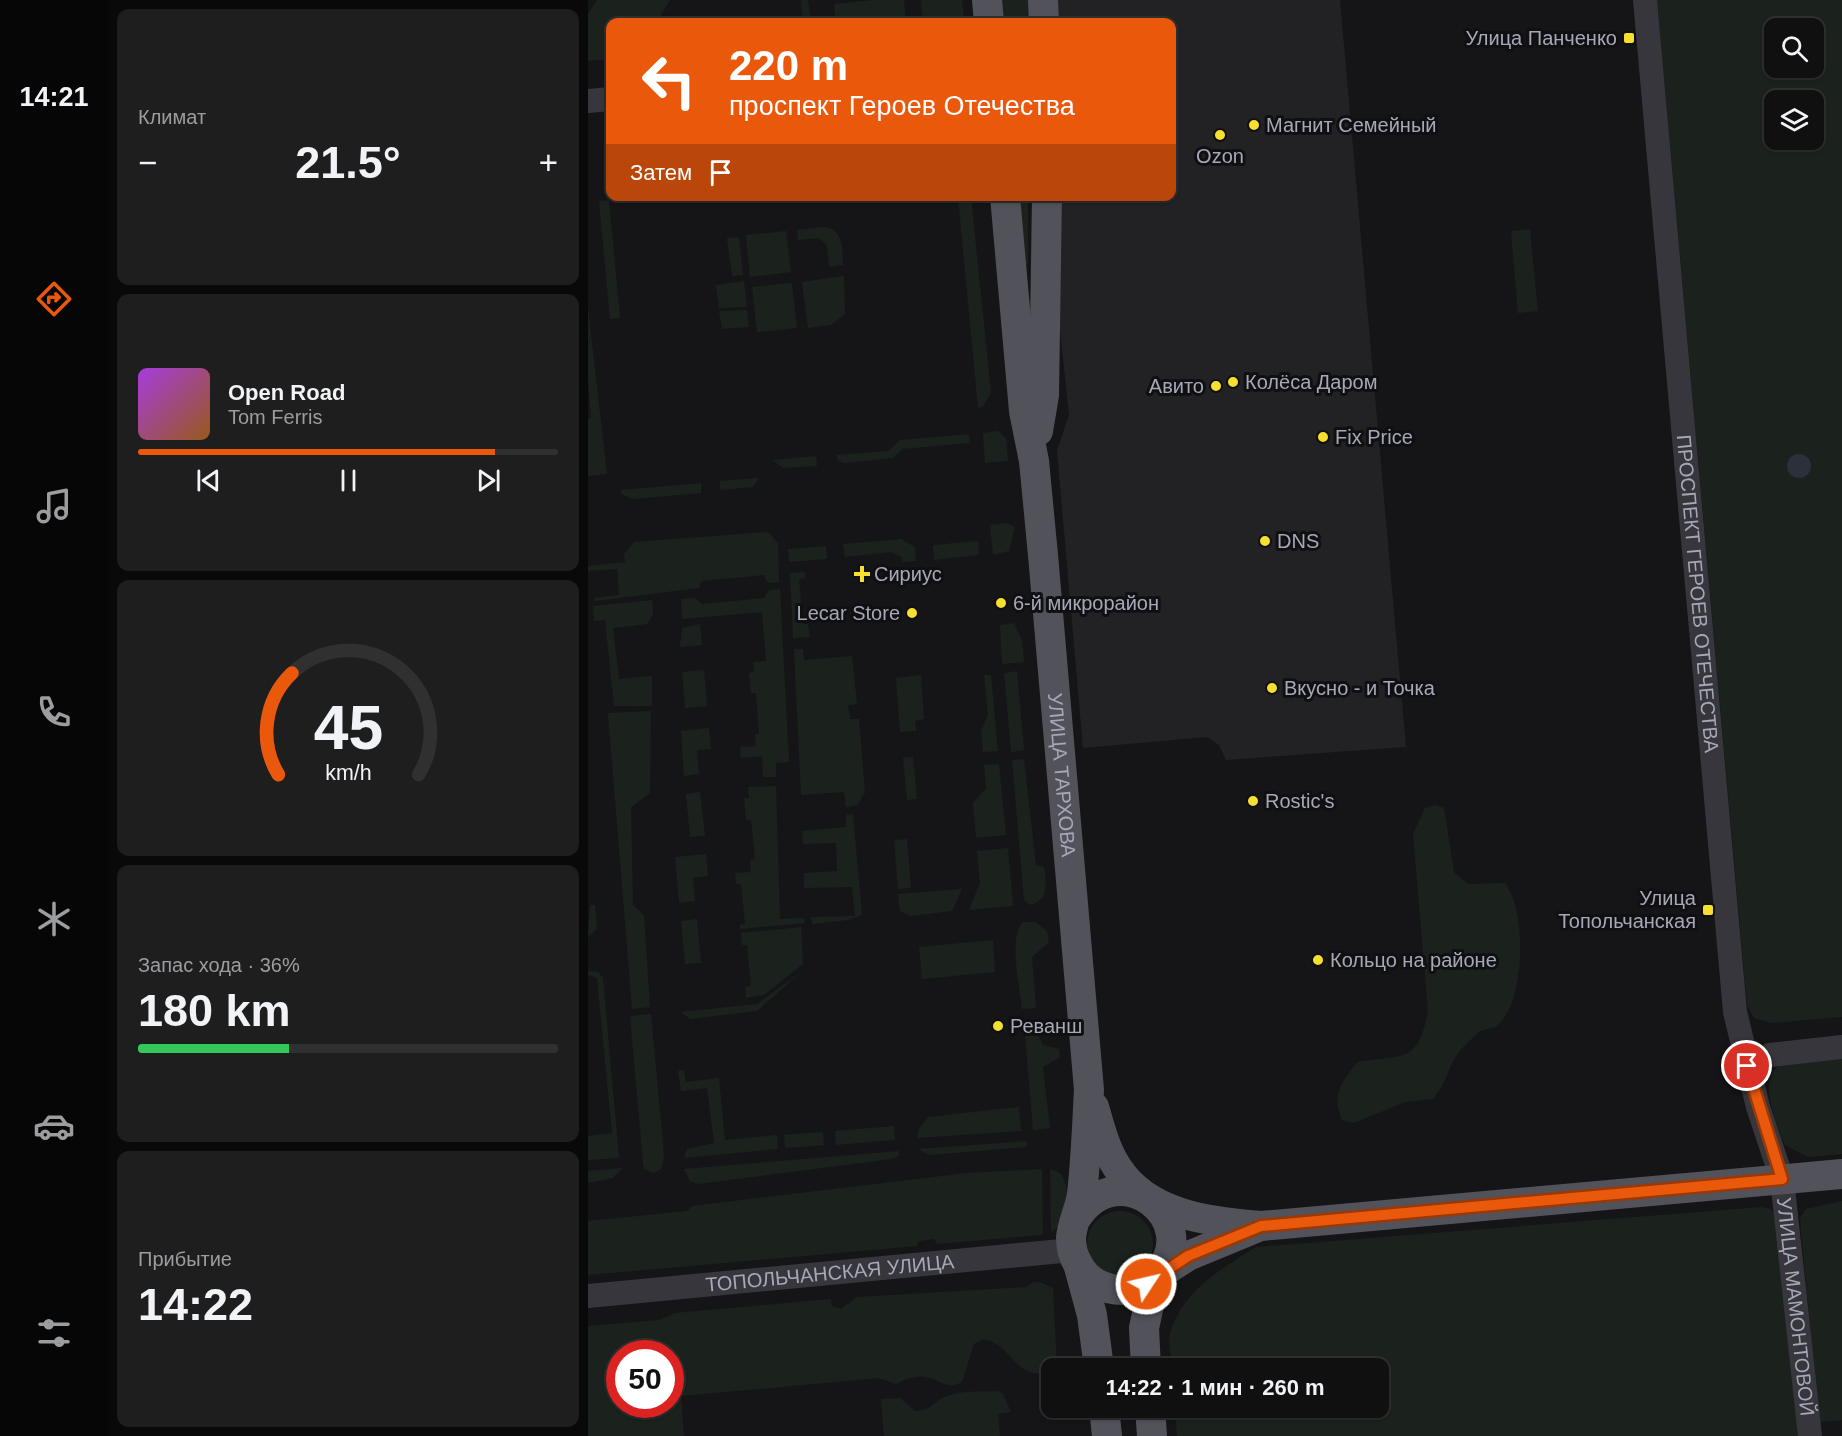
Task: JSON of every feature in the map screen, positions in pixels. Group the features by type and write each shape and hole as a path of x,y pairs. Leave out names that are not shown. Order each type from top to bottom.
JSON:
{"main road":[{"path":"987,0 989,18"},
{"path":"1043,0 1044,18"},
{"name":"УЛИЦА ТАРХОВА","path":"1005,201 1024,411 1034,461 1089,1089 1084,1173 1077,1217"},
{"name":"УЛИЦА ТАРХОВА","path":"1034,461 1044,395 1047,201"},
{"name":"УЛИЦА ТАРХОВА","path":"1089,1089 1109,1154 1124,1177 1145,1197"},
{"path":"1098,1358 1092,1315 1071,1236 1077,1217 1091,1200 1101,1194 1124,1191 1145,1197 1171,1210 1202,1219 1261,1226 1842,1174"},
{"path":"1145,1197 1162,1213 1171,1234 1168,1257 1155,1277 1144,1328 1146,1358"},
{"path":"1076,1259 1094,1282 1115,1290 1136,1288 1188,1256 1261,1226"},
{"path":"1105,1418 1107,1436"},
{"path":"1151,1418 1152,1436"}],"street":[{"name":"ПРОСПЕКТ ГЕРОЕВ ОТЕЧЕСТВА","path":"1645,0 1735,1012 1747,1066 1782,1179"},
{"path":"588,101 606,99"},
{"path":"1747,1066 1770,1055 1842,1047"},
{"name":"УЛИЦА МАМОНТОВОЙ","path":"1782,1179 1810,1436"},
{"name":"ТОПОЛЬЧАНСКАЯ УЛИЦА","path":"588,1296 1076,1259"}],"shaded area":[{"path":"597,0 670,0 659,18 606,18 606,59 588,61 588,14"},
{"path":"801,0 808,0 810,18 803,18"},
{"path":"904,0 906,18 836,18 834,4"},
{"path":"921,0 962,0 964,18 923,18"},
{"path":"1001,0 1030,0 1030,18 1003,18"},
{"path":"1052,0 1340,0 1406,747 1226,760 1219,745 1207,737 1083,748 1057,451 1069,415 1059,322 1058,201 1176,201 1176,18 1052,18"},
{"path":"1657,0 1842,0 1842,1017 1772,1023 1754,1018 1747,1005"},
{"path":"599,201 609,201 620,318 610,319"},
{"path":"958,201 971,201 991,393 983,406 978,408"},
{"path":"1016,201 1028,201 1028,265 1021,262"},
{"path":"830,228 838,235 842,246 843,265 829,267 827,245 819,238 798,240 797,230"},
{"path":"1530,229 1538,311 1518,313 1511,231"},
{"path":"786,231 791,272 750,277 746,235"},
{"path":"739,237 743,275 732,276 727,238"},
{"path":"844,276 845,314 831,325 808,328 802,282"},
{"path":"744,281 747,307 719,308 716,285"},
{"path":"792,283 797,328 757,332 752,287"},
{"path":"588,309 607,474 588,476 588,419 591,418 588,381"},
{"path":"747,310 749,327 722,329 719,311"},
{"path":"998,431 1006,438 1008,461 985,463 983,433"},
{"path":"969,434 970,443 902,449 893,458 844,463 839,461 836,455 888,451 900,440"},
{"path":"1799,454 1804,455 1810,461 1810,471 1804,477 1799,478 1794,477 1788,471 1787,466 1788,461 1794,455"},
{"path":"816,456 817,466 783,468 773,460"},
{"path":"759,478 753,487 720,490 720,481"},
{"path":"701,483 701,493 632,499 621,494 621,490"},
{"path":"1007,523 1015,527 1009,551 993,555 990,525"},
{"path":"768,532 778,543 779,582 768,583 764,575 701,581 699,588 595,601 595,598 619,595 617,569 588,571 588,566 625,562 624,554 634,542"},
{"path":"901,539 915,547 916,561 903,562 902,557 891,552 845,557 843,544"},
{"path":"978,541 979,555 934,560 933,545"},
{"path":"826,546 827,559 789,562 788,549"},
{"path":"805,572 805,578 799,579 803,624 808,624 810,637 793,638 790,573"},
{"path":"780,589 789,762 776,763 776,777 763,777 762,756 741,758 740,747 756,746 755,734 759,734 756,693 751,693 749,673 754,672 753,662 766,661 762,612 682,619 681,599 695,598 702,604 764,598 769,590"},
{"path":"652,600 653,614 647,624 613,628 619,679 652,676 652,706 614,706 605,620 594,621 593,606"},
{"path":"1014,623 1022,640 1024,662 1002,664 1000,625"},
{"path":"700,624 702,645 680,647 682,628"},
{"path":"794,649 803,649 804,660 852,656 857,704 848,705 850,719 859,719 865,793 857,805 846,807 844,792 801,795"},
{"path":"704,670 707,706 685,708 682,672"},
{"path":"1017,671 1024,750 1011,752 1004,673"},
{"path":"921,675 924,719 915,721 916,731 900,732 896,678"},
{"path":"984,675 991,675 998,751 983,752 981,731 988,715"},
{"path":"651,711 650,793 631,807 633,905 644,915 650,1007 632,1009 608,713"},
{"path":"709,728 711,749 697,750 699,774 684,776 681,731"},
{"path":"913,757 917,799 907,800 903,758"},
{"path":"1024,759 1036,865 1044,867 1046,885 1041,899 1030,905 1024,900 1012,760"},
{"path":"999,764 1006,835 976,838 973,803 986,788 984,765"},
{"path":"776,786 780,919 804,918 805,923 740,929 740,925 745,924 741,884 736,884 735,873 751,872 750,860 755,859 751,820 746,820 744,798 749,798 748,787"},
{"path":"700,792 705,836 690,837 686,794"},
{"path":"1435,805 1444,808 1454,872 1468,884 1505,883 1512,896 1520,933 1518,975 1514,994 1508,1011 1500,1023 1479,1032 1459,1052 1442,1087 1433,1099 1405,1102 1354,1123 1342,1120 1338,1096 1347,1075 1358,1062 1406,1054 1419,1041 1424,1028 1428,1011 1413,834 1425,808"},
{"path":"853,814 862,915 848,920 812,924 811,917 855,916 852,887 804,888 804,873 837,871 836,843 803,844 802,831 846,827 846,815"},
{"path":"907,839 911,888 898,889 894,840"},
{"path":"1008,848 1013,906 969,910 980,883 977,851"},
{"path":"706,854 708,876 693,878 695,901 679,903 675,857"},
{"path":"962,889 952,911 910,916 900,911 898,894"},
{"path":"590,905 595,905 597,929 588,937"},
{"path":"697,919 701,963 685,964 681,921"},
{"path":"1023,922 1035,922 1047,931 1049,942 1032,957 1036,1008 1022,1009 1017,976 1016,939"},
{"path":"801,927 803,964 764,995 746,998 745,987 751,986 747,945 742,945 741,933"},
{"path":"993,940 995,972 922,979 919,947"},
{"path":"588,971 598,972 603,978 619,1158 588,1160 588,1136 612,1133 597,978 588,975"},
{"path":"801,972 757,1011 690,1019 681,1012 757,1004"},
{"path":"651,1014 664,1155 662,1168 654,1173 644,1169 630,1016"},
{"path":"1038,1035 1043,1045 1059,1049 1060,1057 1043,1067 1050,1128 1033,1130 1025,1036"},
{"path":"1842,1059 1842,1154 1808,1157 1785,1145 1770,1102 1770,1079 1774,1070 1782,1064"},
{"path":"684,1070 686,1082 719,1078 725,1140 777,1135 778,1149 684,1158 687,1149 714,1143 707,1088 681,1091 678,1071"},
{"path":"1019,1107 1021,1131 917,1138 919,1129 928,1117"},
{"path":"894,1126 895,1140 836,1145 835,1131"},
{"path":"823,1132 824,1145 785,1148 784,1135"},
{"path":"1027,1141 1027,1147 929,1155 918,1149"},
{"path":"899,1151 899,1155 892,1159 698,1184 690,1181 684,1169"},
{"path":"623,1168 613,1178 588,1183 588,1171"},
{"path":"1042,1169 1043,1235 937,1244 934,1239 919,1241 917,1246 588,1275 588,1221 687,1211 692,1206 967,1173"},
{"path":"1050,1169 1060,1173 1064,1179 1067,1195 1062,1220 1051,1232"},
{"path":"1842,1201 1842,1420 1819,1422 1800,1218 1806,1209"},
{"path":"1762,1207 1770,1209 1780,1217 1800,1436 1177,1436 1176,1418 1389,1418 1389,1358 1171,1358 1170,1335 1185,1303 1218,1272 1256,1247"},
{"path":"1114,1211 1126,1211 1138,1216 1148,1226 1153,1244 1151,1257 1138,1272 1126,1277 1114,1277 1102,1272 1092,1262 1087,1250 1087,1238 1092,1226 1102,1216"},
{"path":"1034,1282 1040,1282 1053,1288 1056,1358 1041,1358 1041,1374 1037,1374 1027,1371 1002,1348 983,1339 974,1344 962,1382 952,1385 921,1377 910,1378 896,1384 879,1378 684,1396 684,1340 606,1340 606,1418 683,1418 684,1436 588,1436 588,1326 660,1320 675,1313 831,1299 832,1306 841,1309 857,1297 1026,1287"},
{"path":"998,1391 1003,1394 1011,1412 998,1414 1000,1436 884,1436 881,1399 900,1398 915,1411 926,1409 940,1399 957,1393"}],"place":[{"name":"Улица Панченко","path":"1629,38"},
{"name":"Магнит Семейный","path":"1254,125"},
{"name":"Ozon","path":"1220,135"},
{"name":"Колёса Даром","path":"1233,382"},
{"name":"Авито","path":"1216,386"},
{"name":"Fix Price","path":"1323,437"},
{"name":"DNS","path":"1265,541"},
{"name":"Сириус","path":"862,574"},
{"name":"6-й микрорайон","path":"1001,603"},
{"name":"Lecar Store","path":"912,613"},
{"name":"Вкусно - и Точка","path":"1272,688"},
{"name":"Rostic's","path":"1253,801"},
{"name":"Улица Топольчанская","path":"1708,910"},
{"name":"Кольцо на районе","path":"1318,960"},
{"name":"Реванш","path":"998,1026"}],"route":[{"path":"1146,1284 1188,1256 1261,1226 1782,1179 1747,1066"}]}
